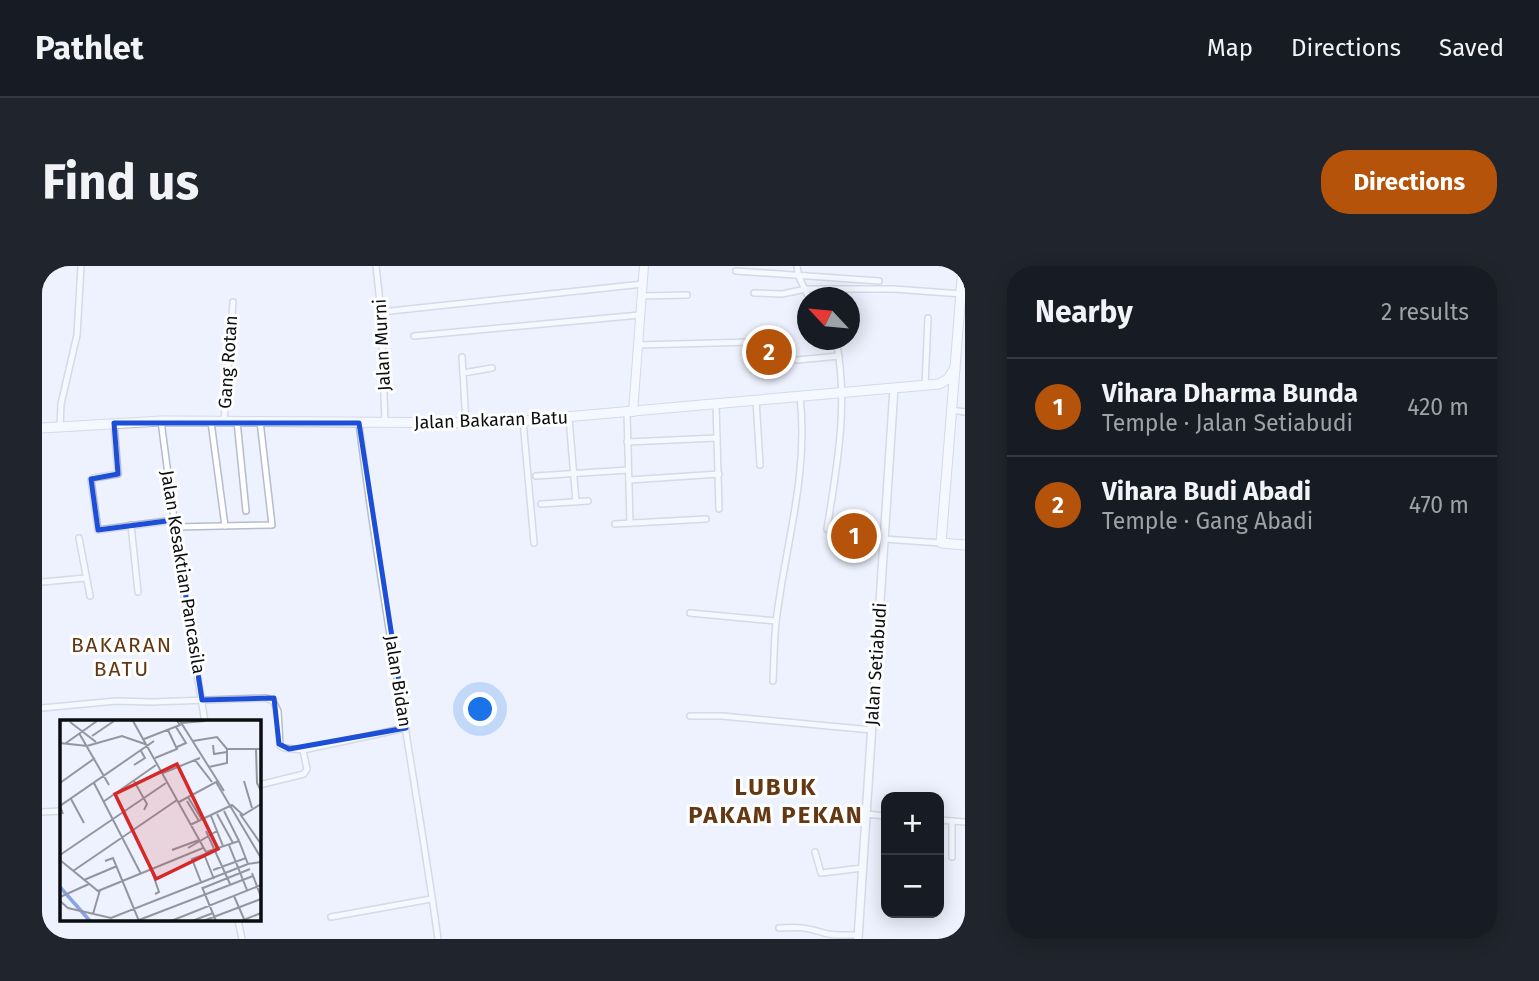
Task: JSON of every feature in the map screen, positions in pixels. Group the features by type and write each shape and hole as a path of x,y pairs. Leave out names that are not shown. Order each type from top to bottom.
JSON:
{"main road":[{"path":"630,413 644,266"},
{"path":"963,266 963,294 941,543 965,545"},
{"path":"952,405 948,390 939,384 948,379 955,368"},
{"name":"Jalan Bakaran Batu","path":"42,428 161,421 466,424 630,413 939,384"}],"street":[{"path":"60,426 61,404 77,335 81,266"},
{"name":"Jalan Murni","path":"376,266 381,312 385,423"},
{"path":"797,266 805,287"},
{"path":"736,271 879,281"},
{"path":"381,312 643,284"},
{"path":"860,289 963,294"},
{"path":"754,293 782,294 797,291"},
{"path":"642,296 687,295"},
{"name":"Gang Rotan","path":"224,421 233,302"},
{"path":"414,337 640,314"},
{"path":"925,386 928,318"},
{"path":"638,345 752,342"},
{"path":"827,529 838,458 844,393 838,350"},
{"path":"797,360 839,356"},
{"path":"462,357 466,424"},
{"path":"463,373 492,368"},
{"name":"Jalan Setiabudi","path":"858,937 894,388"},
{"path":"773,681 776,621 801,474 803,427 800,397"},
{"path":"756,401 760,465"},
{"path":"716,404 719,509"},
{"path":"952,405 965,412"},
{"path":"630,413 627,442 630,523"},
{"path":"569,418 576,502"},
{"name":"Jalan Kesaktian Pancasila","path":"161,421 185,603 205,720"},
{"path":"211,421 225,526"},
{"path":"237,421 246,511"},
{"path":"114,423 118,474 91,480 98,530 131,525 273,524 260,421"},
{"path":"523,421 534,543"},
{"name":"Jalan Bidan","path":"359,423 369,508 438,939"},
{"path":"627,442 717,438"},
{"path":"537,476 628,470"},
{"path":"629,480 719,474"},
{"path":"541,505 588,501"},
{"path":"615,524 706,519"},
{"path":"131,525 138,592"},
{"path":"79,538 90,596"},
{"path":"884,539 941,543"},
{"path":"42,583 86,578"},
{"path":"690,613 776,621"},
{"path":"42,708 116,701 202,701 259,697 270,699 278,710 280,746 303,750 406,728"},
{"path":"690,716 722,716 872,730"},
{"path":"261,784 306,773 303,750"},
{"path":"42,812 60,811"},
{"path":"866,814 881,816"},
{"path":"944,820 965,822"},
{"path":"952,821 952,857"},
{"path":"815,852 821,873 863,868"},
{"path":"331,917 431,899"},
{"path":"779,928 817,929 824,933 858,937"}],"highlighted area":[{"path":"114,423 359,423 406,728 289,749 279,744 274,698 202,700 174,520 98,530 91,479 118,474"}],"place":[{"name":"Vihara Budi Abadi","path":"769,352"},
{"name":"Vihara Dharma Bunda","path":"854,536"}],"district":[{"name":"BAKARAN BATU","path":"122,657"},
{"name":"LUBUK PAKAM PEKAN","path":"776,801"}]}
